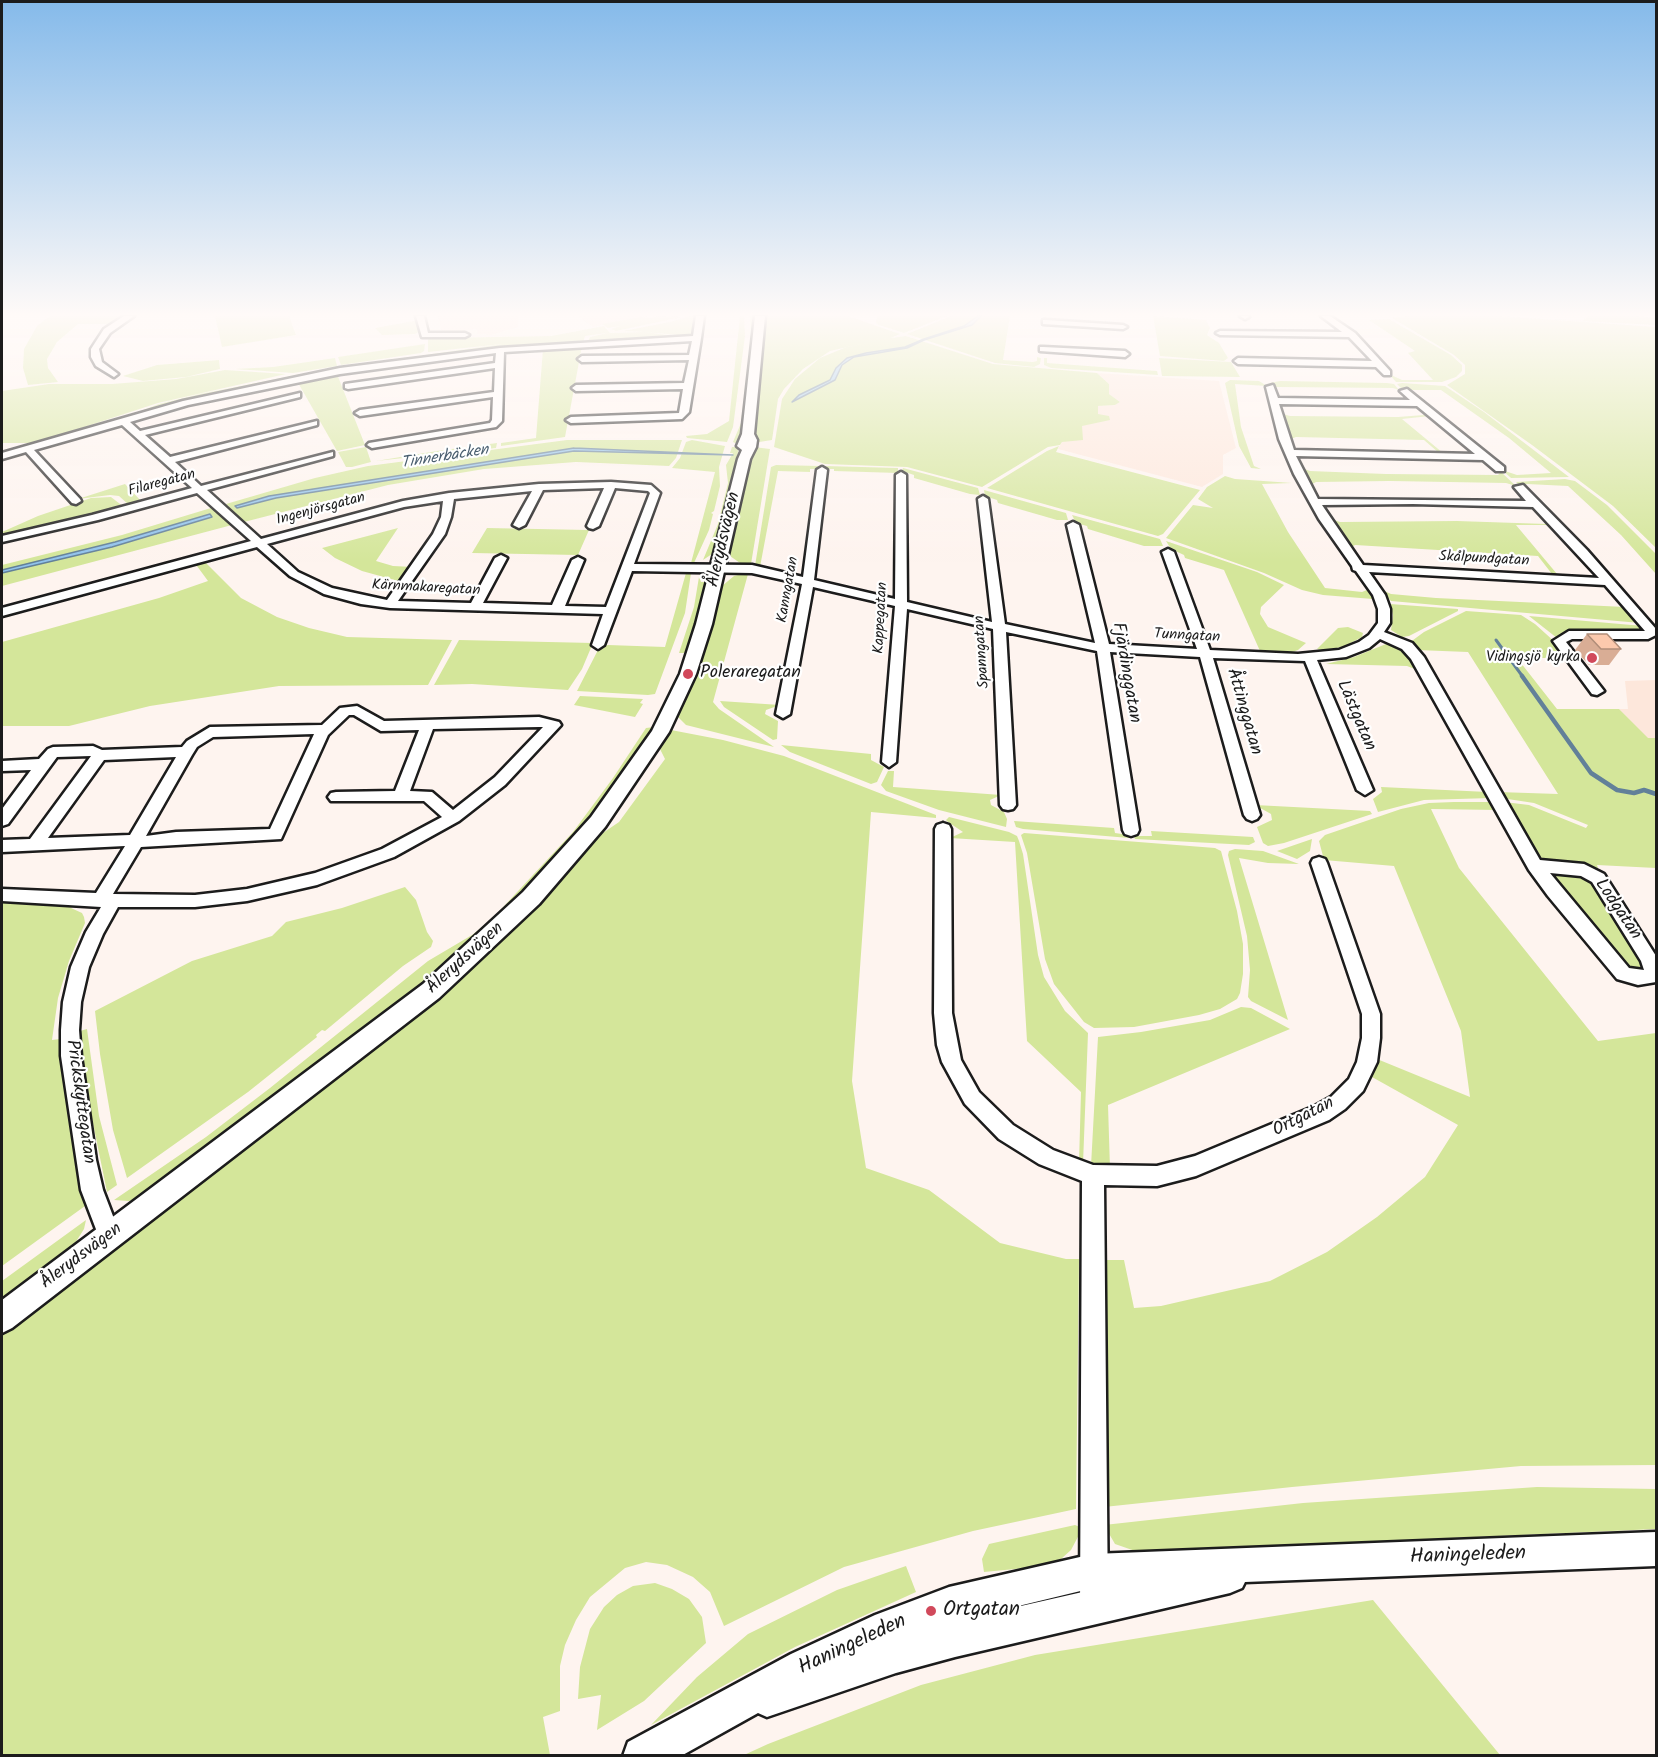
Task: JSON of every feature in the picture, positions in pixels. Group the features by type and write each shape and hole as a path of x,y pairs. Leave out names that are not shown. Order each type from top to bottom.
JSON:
{"main road":[{"name":"Ålerydsvägen","path":"2,1318 431,991 494,934 558,868 598,822 626,785 667,720 691,665 718,568 744,459 750,447 748,434 752,398"},
{"name":"Haningeleden","path":"642,1755 804,1667 888,1628 931,1611 1093,1571 1656,1549"},
{"name":"Haningeleden","path":"718,1715 896,1655 955,1639 1280,1564"}],"street":[{"path":"2,456 122,420 210,398"},
{"path":"138,434 285,398"},
{"path":"360,413 469,398"},
{"path":"372,445 493,425 497,421 498,398"},
{"path":"571,420 682,416 687,398"},
{"path":"1274,398 1290,453 1314,502 1357,568 1379,595 1384,609 1384,623 1378,634"},
{"path":"1411,398 1500,469"},
{"path":"1275,401 1416,403"},
{"name":"Kärnmakaregatan","path":"122,420 294,574 311,584 349,597 390,604 612,611"},
{"path":"167,461 314,423"},
{"path":"27,448 76,501"},
{"path":"1290,453 1486,457"},
{"name":"Filaregatan","path":"2,539 329,454"},
{"name":"Kanngatan","path":"783,714 808,582 822,470"},
{"name":"Kappegatan","path":"889,762 901,603 901,475"},
{"path":"593,526 611,485"},
{"name":"Ingenjörsgatan","path":"2,612 366,513 449,496 539,487 611,485 646,487 655,490 628,567"},
{"path":"519,525 539,487"},
{"path":"1520,487 1610,582 1647,625 1651,634 1569,635 1559,641 1597,691"},
{"path":"390,604 439,534 446,517 449,496"},
{"name":"Spanngatan","path":"983,499 999,627 1008,805"},
{"path":"1314,502 1413,501 1537,504"},
{"name":"Fjärdinggatan","path":"1073,525 1103,648 1131,830"},
{"name":"Åttinggatan","path":"1168,552 1206,655 1252,815"},
{"path":"475,607 501,558"},
{"path":"557,609 578,560"},
{"path":"598,645 628,567 718,568"},
{"name":"Tunngatan","path":"718,568 752,569 999,627 1103,648 1206,655 1310,658 1352,650 1364,645 1378,634"},
{"name":"Skålpundgatan","path":"1357,568 1487,577 1610,582"},
{"name":"Lodgatan","path":"1378,634 1407,646 1417,657 1535,866 1623,974 1638,978 1652,976 1654,973 1649,959 1598,878 1584,870 1535,866"},
{"name":"Lästgatan","path":"1310,658 1365,790"},
{"path":"2,846 275,835 326,729 345,711 357,710 381,726 539,722 554,725 507,775 454,817 388,853 293,886 195,902 2,895"},
{"path":"401,796 428,726"},
{"name":"Prickskyttegatan","path":"110,1237 92,1190 86,1160 70,1030 72,1002 80,967 107,900 136,842 141,827 192,744 210,732 326,729"},
{"path":"2,820 53,752 93,751 100,755 186,752"},
{"path":"35,844 100,755"},
{"path":"2,766 43,764"},
{"path":"336,797 431,797 440,808 454,817"},
{"name":"Ortgatan","path":"943,829 943,1012 947,1045 952,1062 972,1098 1006,1132 1046,1157 1093,1175 1157,1176 1196,1166 1322,1113 1338,1103 1356,1084 1367,1062 1371,1038 1371,1014 1319,863"},
{"path":"1093,1175 1094,1606"}],"shaded area":[{"path":"1114,398 1223,398 1236,448 1223,455 1223,474 1202,487 1058,449 1062,442 1082,435 1082,426 1098,414 1098,406 1115,405 1120,402"},
{"path":"1656,680 1656,738 1648,739 1619,709 1628,709 1625,681"}],"green space":[{"path":"2,398 180,398 35,443 2,443"},
{"path":"184,398 203,398 130,415"},
{"path":"307,398 346,398 365,445 337,451"},
{"path":"539,398 572,398 565,437 501,446 501,443 536,438"},
{"path":"731,398 737,398 733,427 727,442 687,438 686,436 707,434 729,421"},
{"path":"744,398 747,398 740,443 735,443 733,442 741,423"},
{"path":"757,398 779,398 772,440 753,443"},
{"path":"1114,398 1120,402 1115,405 1098,406 1098,414 1109,416 1110,420 1082,426 1083,440 1062,442 1060,445 1048,447 982,487 907,467 825,464 774,447 782,399"},
{"path":"1228,398 1237,398 1241,427 1254,466 1261,469 1251,468 1239,446"},
{"path":"1452,398 1463,398 1484,412 1569,477 1511,478 1502,470 1517,475 1551,473 1509,438"},
{"path":"1465,398 1656,398 1656,548 1613,506"},
{"path":"1426,413 1430,416 1402,419 1443,453 1439,453 1424,440 1296,437 1291,439 1283,414 1290,416 1398,417"},
{"path":"567,440 682,440 676,458 669,466 576,462 484,469 388,485 244,522 226,504 315,478 368,466"},
{"path":"692,440 725,446 719,467 720,486 714,511 711,513 713,514 709,530 694,563 691,563 715,472 672,468 680,458 686,442"},
{"path":"497,443 496,448 376,461 437,451"},
{"path":"1059,446 1056,452 1200,490 1163,534 1158,536 987,488"},
{"path":"366,447 371,462 352,467 346,467 338,452"},
{"path":"732,447 739,447 723,524 715,552 703,560 718,524 728,483 726,465 733,453 730,453"},
{"path":"754,447 770,449 751,564 740,563 730,556 738,506"},
{"path":"776,465 821,466 821,469 810,469 810,472 778,471 760,567 755,566 771,467"},
{"path":"825,466 898,468 898,473 834,471 834,469 825,469"},
{"path":"903,468 978,488 980,495 914,478 914,475 902,471"},
{"path":"1302,468 1310,471 1386,474 1498,475 1501,472 1516,486 1506,483 1390,481 1316,482 1311,485"},
{"path":"1225,476 1235,479 1292,483 1262,484 1288,532 1325,588 1362,592 1367,590 1373,599 1323,595 1302,590 1264,573 1166,538 1193,505 1213,508 1198,499 1207,487"},
{"path":"1565,479 1575,481 1607,505 1656,554 1656,574 1621,535 1568,486 1527,484 1521,487 1516,482"},
{"path":"125,484 142,502 129,505 119,496 110,495 78,499"},
{"path":"984,490 1066,513 1068,520 1057,520 998,503 997,500 985,496"},
{"path":"111,497 124,507 2,536 2,532 38,516 91,498"},
{"path":"211,508 232,525 2,586 2,565 122,535"},
{"path":"1072,515 1160,539 1163,546 1144,546 1088,529 1087,526 1076,523"},
{"path":"1331,519 1340,522 1457,521 1547,524 1551,522 1554,525 1516,525 1557,574 1565,578 1548,577 1552,574 1538,556 1355,545 1350,548"},
{"path":"398,528 376,561 393,566 413,567 402,582 362,571 335,558 322,548"},
{"path":"487,528 589,530 578,555 472,553"},
{"path":"1166,541 1257,572 1284,585 1261,607 1260,614 1268,627 1306,643 1292,652 1260,651 1224,570 1185,558 1184,555 1171,549"},
{"path":"203,560 241,598 277,617 309,628 347,637 452,640 428,685 279,686 150,706 69,726 2,726 2,642 159,598 208,581 194,562"},
{"path":"686,573 691,573 685,613 655,694 577,691 599,648 608,645 665,647"},
{"path":"748,574 713,702 719,709 774,747 686,725 678,717 699,667 722,586 734,576"},
{"path":"699,577 701,582 705,582 705,590 693,639 684,653 679,653 694,607"},
{"path":"1382,590 1391,594 1436,598 1625,607 1640,623 1391,601"},
{"path":"1390,604 1458,609 1458,611 1409,636 1402,637 1391,630 1393,615"},
{"path":"1466,611 1521,615 1556,643 1569,658 1517,658 1557,709 1619,709 1648,738 1656,738 1656,868 1597,865 1598,868 1547,862 1536,856 1504,802 1529,805 1586,828 1588,825 1534,803 1501,798 1498,792 1558,794 1468,652 1417,650 1409,643 1424,632"},
{"path":"1529,616 1643,626 1645,631 1578,629 1580,633 1557,638"},
{"path":"1348,627 1363,633 1362,637 1345,646 1325,651 1317,649 1338,628"},
{"path":"459,640 593,643 582,669 568,690 472,684 434,685"},
{"path":"1386,644 1406,650 1420,671 1407,666 1326,664 1354,657"},
{"path":"580,696 643,699 640,703 643,704 635,717 574,705"},
{"path":"720,701 780,705 766,710 765,714 778,721 777,739 773,740 724,707"},
{"path":"654,727 601,806 546,870 427,983 140,1198 129,1201 114,1200 206,1137 428,961 472,935 492,919 573,832 646,728"},
{"path":"671,730 723,740 784,756 936,815 936,818 871,812 852,1081 866,1168 929,1190 1000,1243 1066,1259 1079,1259 1076,1509 973,1531 844,1567 724,1626 710,1592 693,1577 667,1565 646,1562 625,1568 590,1597 565,1645 560,1666 560,1711 543,1717 550,1755 2,1756 2,1333 288,1114 449,987 516,927 597,837 619,822 665,759 660,749"},
{"path":"781,745 871,754 871,760 884,767 877,782 871,784 790,752"},
{"path":"888,771 894,771 893,787 1001,795 990,800 991,805 1004,812 1007,819 1006,827 939,810 886,791 881,785"},
{"path":"1381,787 1488,792 1491,798 1424,800 1378,812 1373,799 1382,792"},
{"path":"1489,802 1498,810 1431,809 1459,868 1598,1041 1656,1033 1656,1465 1521,1466 1104,1507 1101,1260 1124,1260 1134,1308 1161,1306 1270,1281 1327,1252 1377,1217 1425,1177 1458,1125 1372,1077 1377,1059 1470,1097 1461,1031 1394,866 1324,860 1319,841 1325,835 1401,809 1429,803"},
{"path":"1255,805 1370,811 1372,814 1284,843 1268,846 1263,843 1257,827 1272,820 1271,814"},
{"path":"949,817 1009,832 1017,836 1019,841 1023,854 1038,955 1044,977 1065,1011 1088,1033 1083,1164 1079,1163 1081,1092 1027,1041 1015,842 950,838 963,832 946,820"},
{"path":"1014,821 1114,828 1115,833 1129,835 1129,838 1023,829 1016,827"},
{"path":"1151,831 1253,837 1255,842 1249,845 1135,839 1134,836 1152,836"},
{"path":"1024,833 1215,848 1221,851 1243,944 1243,974 1237,999 1220,1009 1199,1015 1134,1027 1094,1028 1084,1022 1054,984 1045,959 1027,853 1021,835"},
{"path":"1312,839 1310,851 1297,859 1277,851"},
{"path":"1235,849 1263,851 1299,864 1268,863 1239,858 1288,1020 1251,1001 1248,997 1250,970 1247,936 1228,855 1229,851"},
{"path":"1551,871 1589,877 1645,967 1642,971 1628,970 1547,874"},
{"path":"405,887 416,900 427,932 433,941 431,947 403,966 325,1031 322,1030 316,1035 317,1037 248,1092 127,1178 113,1130 95,1011 192,961 272,936 286,922 342,908"},
{"path":"2,902 74,905 71,908 82,913 84,917 85,923 69,961 58,998 52,1040 60,1039 85,1206 2,1266"},
{"path":"1241,1007 1251,1008 1290,1029 1108,1105 1110,1169 1091,1166 1098,1037 1210,1020"},
{"path":"87,1029 99,1116 117,1185 107,1192 84,1079 80,1031"},
{"path":"86,1220 84,1229 72,1248 56,1264 2,1304 2,1281"},
{"path":"1537,1487 1656,1489 1656,1529 1138,1552 1115,1544 1104,1525 1303,1503"},
{"path":"1075,1525 1080,1527 1081,1531 1071,1550 1061,1559 1036,1567 984,1572 982,1559 989,1544"},
{"path":"906,1566 916,1592 795,1647 651,1725 697,1677 748,1634 837,1590"},
{"path":"655,1583 672,1589 689,1599 702,1617 706,1643 644,1701 597,1730 601,1695 578,1699 580,1667 590,1629 604,1607 617,1595 633,1586"},
{"path":"1373,1600 1500,1755 744,1755 921,1685 1035,1655"}],"water":[{"path":"574,448 733,455 574,451 276,498 237,508 235,506 269,496"},
{"path":"210,514 212,517 112,547 2,573 2,570 115,542"}],"building":[{"path":"1587,634 1607,634 1621,649 1601,649"}],"waterway":[{"path":"1496,640 1523,677"},
{"path":"1522,676 1591,773 1617,790 1634,793 1644,790 1656,794"}],"place":[{"name":"Vidingsjö kyrka","path":"1592,658"},
{"name":"Poleraregatan","path":"688,674"},
{"name":"Ortgatan","path":"931,1611"}],"water label":[{"name":"Tinnerbäcken","path":"445,458"}]}
